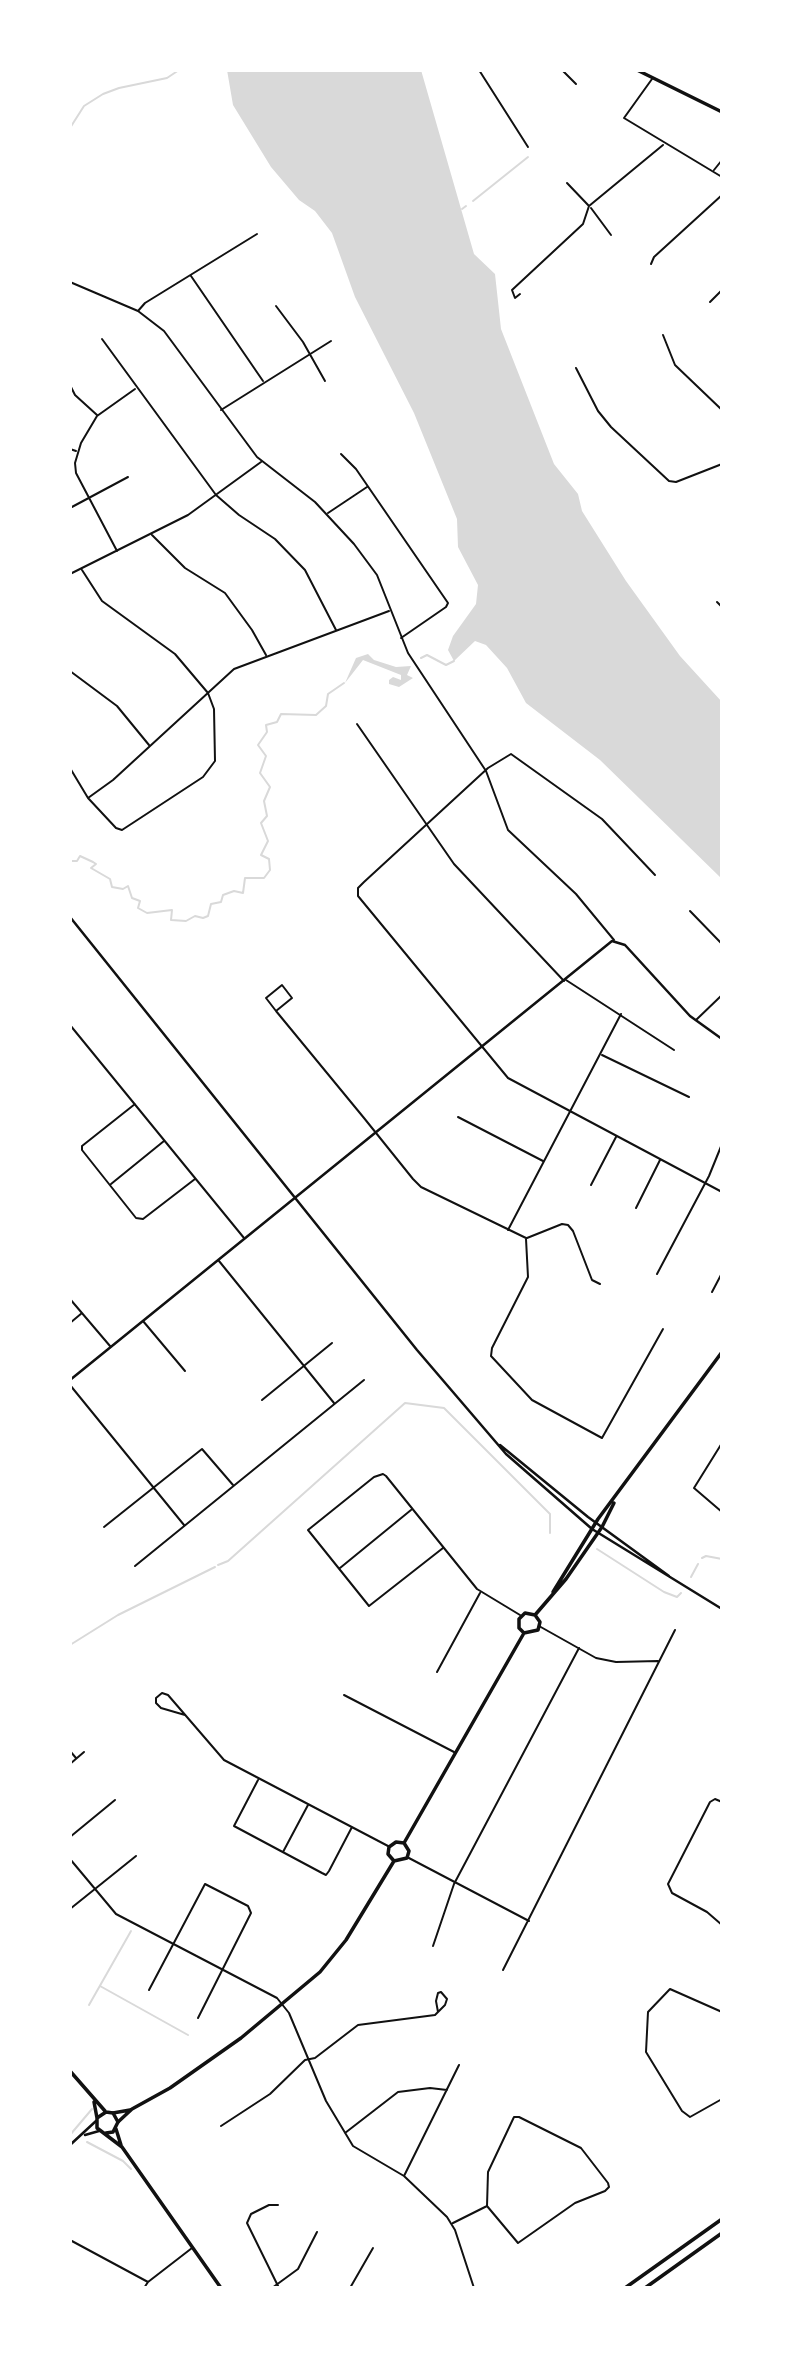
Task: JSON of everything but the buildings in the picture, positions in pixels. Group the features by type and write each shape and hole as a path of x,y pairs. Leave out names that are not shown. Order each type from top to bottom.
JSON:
{"main road":[{"path":"637,70 722,112"},
{"path":"524,1633 518,1623 521,1616 536,1615 596,1523 722,1352"},
{"path":"553,1592 566,1579 598,1533 616,1499"},
{"path":"524,1633 534,1633 539,1626 536,1615"},
{"path":"404,1843 524,1633"},
{"path":"396,1842 404,1843 408,1848 407,1857 401,1862 394,1861 388,1854 389,1847 396,1842"},
{"path":"122,2147 116,2129 118,2122 132,2109 208,2062 283,2005 320,1972 346,1940 394,1861"},
{"path":"70,2071 83,2089 106,2112 132,2109"},
{"path":"93,2100 100,2131 122,2147 220,2288"},
{"path":"97,2119 106,2112"},
{"path":"113,2113 118,2122"},
{"path":"106,2133 116,2129"},
{"path":"625,2288 722,2219"},
{"path":"645,2288 722,2233"}],"street":[{"path":"479,70 528,148"},
{"path":"562,70 576,84"},
{"path":"653,79 624,118 722,177"},
{"path":"520,294 515,298 512,290 583,223 589,206 664,144"},
{"path":"713,172 722,160"},
{"path":"567,183 611,235"},
{"path":"651,264 654,257 722,195"},
{"path":"138,311 145,303 257,234"},
{"path":"190,276 264,382"},
{"path":"70,282 138,311 164,331 220,411 261,462 305,493 327,514 377,575 401,638 486,771 508,830 576,894 614,940 625,945 695,1020 722,1039"},
{"path":"710,302 722,290"},
{"path":"276,306 311,354 325,381"},
{"path":"663,335 675,365 722,410"},
{"path":"102,339 216,495 239,515 275,539 305,570 335,630"},
{"path":"220,411 331,341"},
{"path":"576,368 598,411 611,427 669,481 676,482 722,464"},
{"path":"70,385 75,395 97,416"},
{"path":"117,552 76,473 77,451 97,416 136,389"},
{"path":"70,393 75,395"},
{"path":"70,449 77,451"},
{"path":"341,454 356,469 448,603 401,638"},
{"path":"70,574 188,515 261,462"},
{"path":"70,508 128,477"},
{"path":"327,514 368,486"},
{"path":"151,535 179,563 225,593 253,630 266,655"},
{"path":"70,768 88,798 116,828 122,830 203,777 215,761 214,709 208,693 175,653 102,601 82,570"},
{"path":"717,602 722,607"},
{"path":"88,798 234,668 390,611"},
{"path":"70,671 117,706 149,746"},
{"path":"357,724 425,826 454,864 565,980 674,1050"},
{"path":"655,875 602,819 516,756 506,755 358,888 358,896 508,1078 722,1192"},
{"path":"690,911 722,943"},
{"path":"70,917 295,1197 526,1475 592,1529 722,1609"},
{"path":"70,1380 614,940"},
{"path":"276,1011 292,998 282,985 266,998 276,1011 375,1132 421,1187 526,1238 568,1224 592,1280 600,1284"},
{"path":"695,1020 722,995"},
{"path":"508,1231 621,1014"},
{"path":"70,1025 244,1239"},
{"path":"601,1055 689,1097"},
{"path":"135,1104 82,1146 82,1150 136,1219 143,1219 196,1178"},
{"path":"458,1117 544,1162"},
{"path":"591,1185 617,1136"},
{"path":"110,1185 165,1140"},
{"path":"657,1274 706,1183 722,1144"},
{"path":"635,1208 661,1159"},
{"path":"526,1238 528,1277 492,1348 491,1356 532,1400 602,1438 663,1329"},
{"path":"218,1260 335,1404"},
{"path":"712,1292 722,1273"},
{"path":"70,1298 110,1347"},
{"path":"70,1323 82,1313"},
{"path":"143,1321 185,1371"},
{"path":"262,1400 332,1343"},
{"path":"135,1566 364,1380"},
{"path":"70,1385 184,1525"},
{"path":"497,1443 596,1523 671,1578"},
{"path":"722,1443 694,1488 722,1512"},
{"path":"104,1527 202,1449 233,1485"},
{"path":"443,1548 369,1606 308,1530 380,1474 386,1476 481,1592 521,1616"},
{"path":"340,1568 412,1509"},
{"path":"70,1546 70,1555"},
{"path":"437,1672 481,1592"},
{"path":"539,1626 596,1658 616,1662 659,1661"},
{"path":"503,1970 530,1922 675,1630"},
{"path":"433,1946 454,1884 579,1648"},
{"path":"185,1715 161,1708 156,1698 167,1694 185,1715 217,1754 258,1779 389,1847"},
{"path":"344,1695 454,1752"},
{"path":"70,1751 76,1758"},
{"path":"70,1764 83,1752"},
{"path":"258,1779 234,1826 326,1875 352,1827"},
{"path":"722,1802 715,1799 710,1802 668,1884 672,1893 707,1912 722,1925"},
{"path":"70,1837 115,1800"},
{"path":"283,1853 308,1805"},
{"path":"70,1909 136,1856"},
{"path":"407,1857 530,1922"},
{"path":"70,1859 113,1911 277,1998 310,2059 326,2101 344,2133 359,2152 404,2176 452,2223 474,2288"},
{"path":"149,1990 205,1884 251,1909 198,2018"},
{"path":"722,2012 670,1989 648,2012 646,2052 649,2062 686,2114 695,2117 722,2099"},
{"path":"221,2126 270,2094 310,2059 358,2025 438,2012 447,1999 442,1992 438,1993 436,2001 438,2012"},
{"path":"404,2176 459,2065"},
{"path":"344,2133 398,2092 430,2088 448,2091"},
{"path":"514,2117 581,2148 608,2183 605,2191 575,2203 518,2243 487,2206 488,2172 514,2117"},
{"path":"70,2145 97,2119"},
{"path":"82,2136 100,2131"},
{"path":"278,2205 268,2206 251,2214 247,2223 278,2286"},
{"path":"452,2223 487,2206"},
{"path":"272,2288 302,2265 317,2232"},
{"path":"70,2240 148,2282"},
{"path":"144,2288 148,2282 193,2248"},
{"path":"350,2288 373,2248"}],"shaded area":[{"path":"227,70 421,70 474,254 495,274 501,329 554,464 578,494 582,511 626,581 680,656 722,702 722,879 600,760 526,703 507,668 486,645 475,641 454,661 448,650 453,636 476,604 478,585 458,547 457,519 414,413 355,297 332,233 315,211 299,200 271,167 233,105"},
{"path":"368,654 374,660 396,667 411,666 407,675 413,678 399,687 389,684 393,677 401,680 401,675 363,660 345,683 356,658"}],"waterway":[{"path":"70,128 84,106 103,94 167,78 179,70"},
{"path":"473,201 528,157"},
{"path":"462,209 466,206"},
{"path":"421,658 427,655 446,665 454,661"},
{"path":"70,861 77,861 80,856 96,864 91,868 110,879 112,887 123,889 128,886 132,898 140,901 138,908 147,913 172,910 171,920 186,921 195,916 208,916 211,904 221,902 223,895 234,891 243,893 245,878 264,878 270,870 269,859 261,855 268,841 261,823 267,816 264,801 270,787 260,773 266,756 258,745 267,732 266,725 277,722 281,714 316,715 326,706 328,694 344,683"},
{"path":"218,1565 228,1561 405,1403 444,1408 550,1514 550,1533"},
{"path":"597,1549 664,1592 677,1597 681,1593"},
{"path":"702,1558 706,1556 722,1559"},
{"path":"691,1577 698,1564"},
{"path":"70,1645 118,1615 215,1567"},
{"path":"89,2005 131,1931"},
{"path":"100,1986 188,2035"},
{"path":"70,2135 92,2109"},
{"path":"87,2142 123,2161 131,2169"}]}
